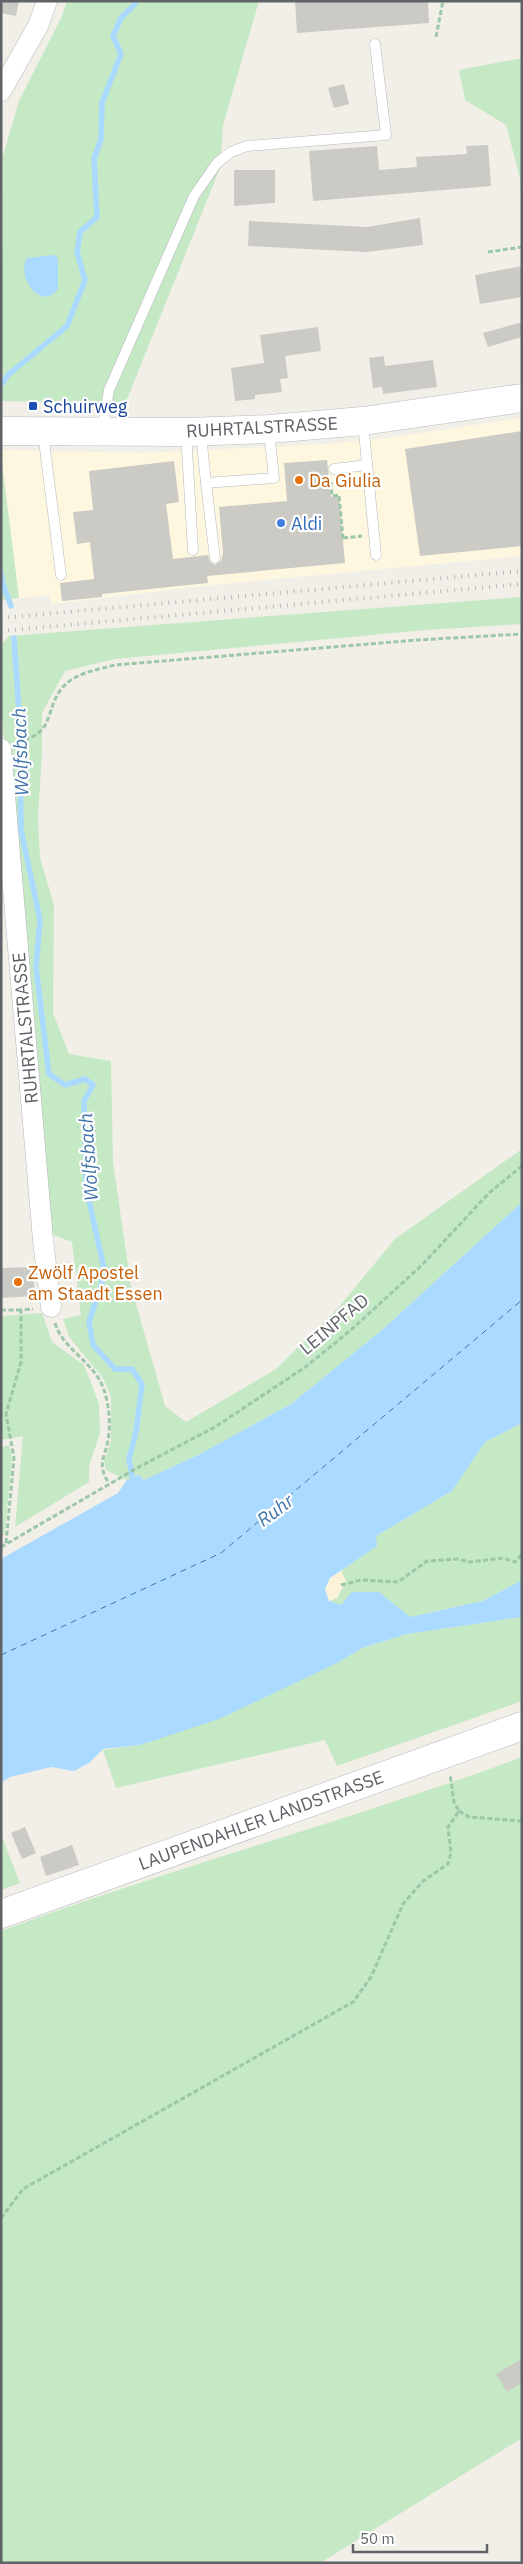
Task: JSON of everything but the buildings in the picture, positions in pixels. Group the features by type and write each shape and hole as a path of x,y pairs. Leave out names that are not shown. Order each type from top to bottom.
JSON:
{"main road":[{"name":"RUHRTALSTRASSE","path":"1,431 102,432 269,429 363,421 522,398"},
{"name":"LAUPENDAHLER LANDSTRASSE","path":"1,1914 522,1726"}],"street":[{"path":"1,91 38,26 47,1"},
{"name":"RUHRTALSTRASSE","path":"7,746 43,1240 51,1308"}],"lane":[{"path":"102,432 109,390 194,196 218,163 231,152 247,146 386,135 375,44"},
{"path":"363,421 376,555"},
{"path":"206,483 274,478 269,429"},
{"path":"194,431 206,483 215,558"},
{"path":"193,550 194,431"},
{"path":"43,432 61,575"},
{"path":"332,474 368,465"}],"path":[{"path":"436,38 443,1"},
{"path":"488,252 522,247"},
{"path":"332,474 332,496 339,495 343,538 374,535"},
{"path":"7,746 32,739 39,735 54,703 67,683 78,676 115,665 417,640 522,634"},
{"name":"LEINPFAD","path":"109,1484 215,1428 328,1350 422,1265 489,1193 522,1166"},
{"path":"1,1310 51,1308 59,1334 88,1363 103,1387 107,1402 108,1440 101,1466 109,1484 1,1547"},
{"path":"6,1544 14,1458 6,1414 21,1362 21,1310"},
{"path":"341,1585 361,1580 398,1582 427,1562 457,1559 470,1562 503,1558 516,1562 522,1554"},
{"path":"446,1752 454,1802 459,1811 469,1817 522,1821"},
{"path":"1,2218 23,2189 353,2002 371,1977 403,1904 423,1881 448,1864 451,1853 448,1827 459,1811"}],"shaded area":[{"path":"522,418 522,556 211,585 51,604 49,595 19,598 1,450 144,453 328,444 395,437"}],"green space":[{"path":"67,1 259,1 223,125 220,168 123,409 93,403 1,401 3,156 19,101 62,16"},
{"path":"522,58 522,219 520,178 506,125 465,100 459,70"},
{"path":"1,456 19,598 1,600"},
{"path":"522,597 522,624 425,630 115,659 65,671 42,713 42,753 38,817 40,858 54,905 53,1013 69,1054 111,1061 113,1162 131,1286 165,1406 186,1422 276,1369 338,1308 395,1239 522,1149 522,1202 382,1330 291,1404 198,1455 144,1480 139,1475 127,1480 106,1470 104,1461 111,1441 111,1397 103,1378 69,1337 63,1319 81,1315 72,1242 48,1233 1,706 1,645 9,636"},
{"path":"42,1313 52,1342 84,1365 99,1404 100,1433 89,1466 89,1482 15,1527 23,1436 1,1440 1,1316"},
{"path":"522,1423 522,1580 483,1601 410,1617 379,1592 341,1605 329,1601 337,1598 346,1581 341,1571 376,1546 376,1536 452,1491 485,1442"},
{"path":"9,1445 12,1458 5,1532 1,1541 1,1447"},
{"path":"522,1617 522,1701 337,1766 325,1740 116,1788 103,1750 140,1745 339,1662 362,1648 407,1634"},
{"path":"522,1757 522,2438 320,2563 1,2563 1,1931 131,1886 392,1802"},
{"path":"1,1834 20,1883 1,1890"}],"sand":[{"path":"341,1571 346,1581 337,1598 329,1601 325,1589 330,1578"}],"water":[{"path":"54,255 58,258 58,289 51,295 44,297 32,289 27,282 24,266 27,258"},
{"name":"Ruhr","path":"522,1202 522,1423 485,1442 452,1491 376,1536 377,1546 330,1578 325,1589 329,1601 341,1605 352,1592 379,1592 410,1617 483,1601 522,1580 522,1617 407,1634 362,1648 339,1662 219,1719 140,1745 103,1749 89,1763 74,1771 51,1767 10,1777 1,1783 1,1559 118,1493 127,1480 139,1475 144,1480 198,1455 291,1404 382,1330"}],"waterway":[{"name":"Wolfsbach","path":"1,385 8,375 67,326 85,280 77,252 80,232 97,217 94,159 101,139 102,103 121,54 113,36 121,18 135,4 135,1"},
{"name":"Wolfsbach","path":"1,573 11,606"},
{"name":"Wolfsbach","path":"14,638 20,727 21,830 40,920 36,967 49,1074 65,1085 85,1079 93,1085 84,1101 86,1187 105,1273 89,1322 93,1345 115,1369 132,1369 142,1384 136,1432 129,1459 134,1486"}],"ferry route":[{"path":"1,1655 221,1553 522,1300"}],"railway":[{"path":"1,618 522,571"},
{"path":"1,631 522,584"}],"place":[{"name":"Schuirweg","path":"33,406"},
{"name":"Da Giulia","path":"299,480"},
{"name":"Aldi","path":"281,523"},
{"name":"Zwölf Apostel am Staadt Essen","path":"18,1282"}]}
